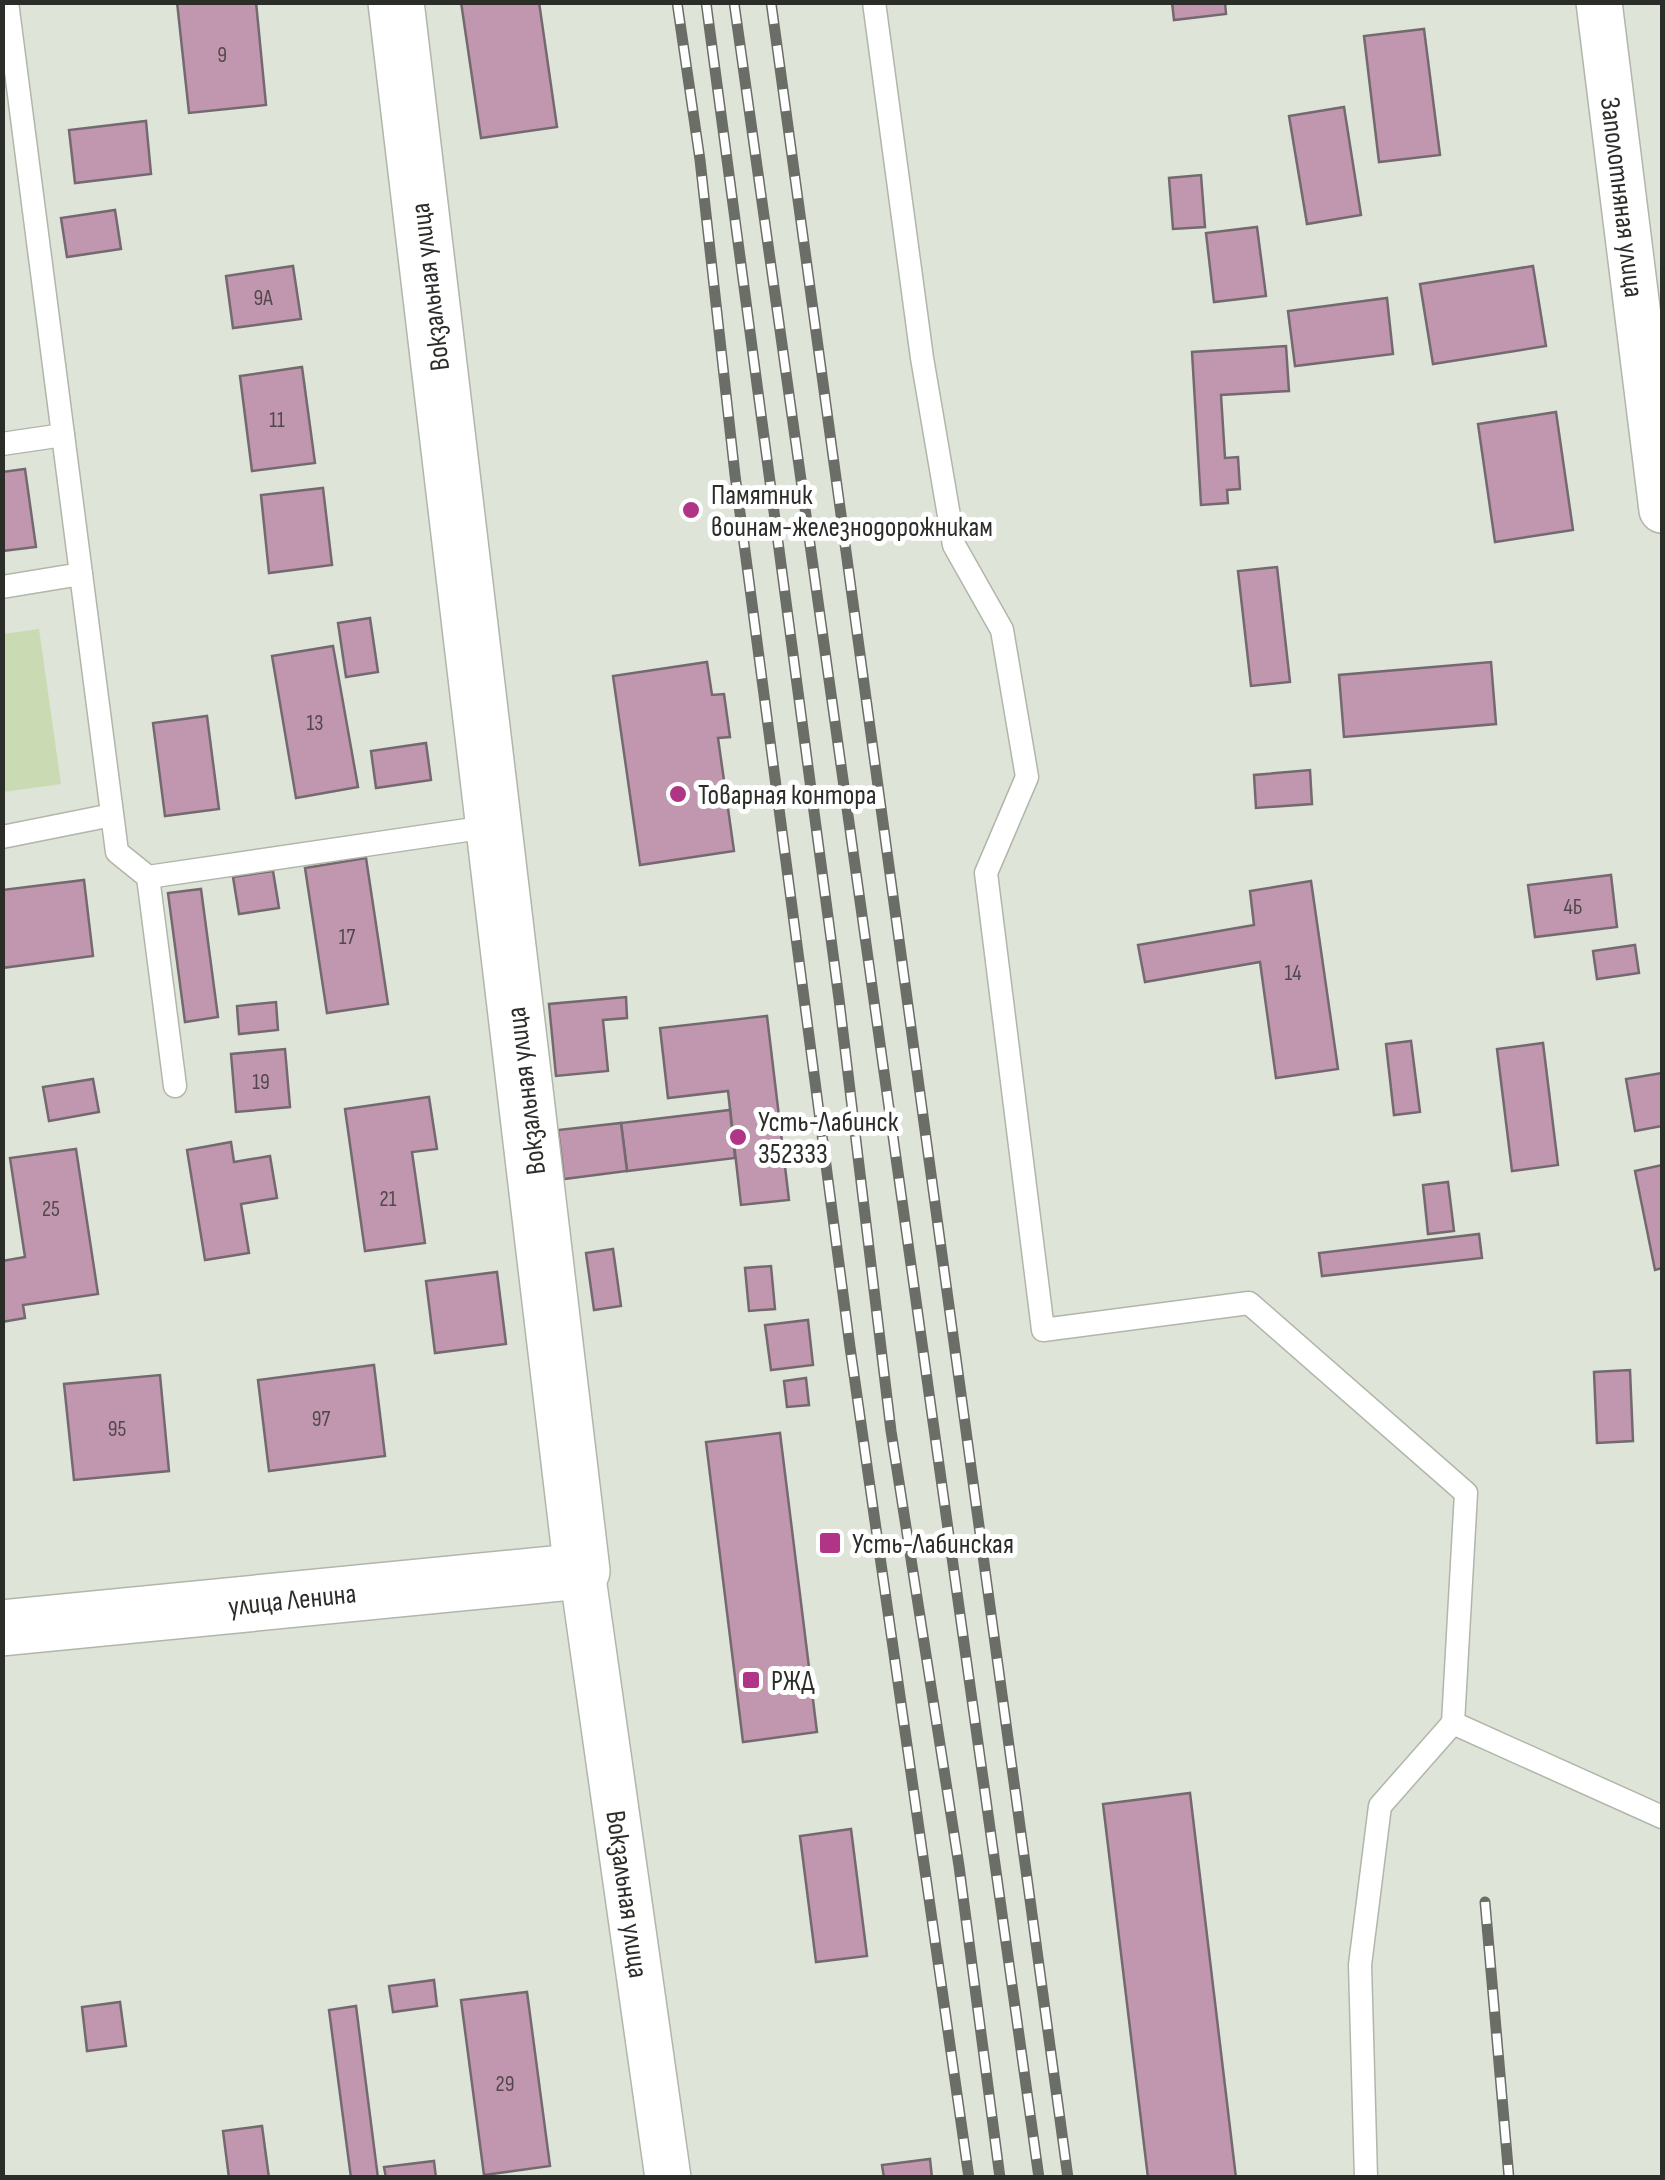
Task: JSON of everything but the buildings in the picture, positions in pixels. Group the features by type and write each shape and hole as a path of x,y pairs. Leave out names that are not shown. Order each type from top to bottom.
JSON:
{"street":[{"name":"Вокзальная улица","path":"396,2 582,1571 668,2178"},
{"name":"Заполотняная улица","path":"1599,2 1662,510"},
{"name":"улица Ленина","path":"2,1628 582,1571"}],"lane":[{"path":"7,2 116,852 148,878 175,1086"},
{"path":"874,2 922,358 954,544 1002,630 1027,777 986,873 1043,1330 1249,1303 1466,1493 1453,1723 1380,1806 1360,1966 1366,2178"},
{"path":"2,444 63,435"},
{"path":"2,588 81,574"},
{"path":"2,837 112,816"},
{"path":"148,878 494,826"},
{"path":"1453,1723 1662,1816"}],"green space":[{"path":"39,629 61,784 3,792 3,634"}],"railway":[{"path":"677,2 850,1347 969,2178"},
{"path":"706,2 839,999 891,1431 959,1866 1000,2178"},
{"path":"734,2 1039,2178"},
{"path":"771,2 1068,2178"},
{"path":"1485,1902 1509,2178"}],"place":[{"name":"Памятник воинам-железнодорожникам","path":"691,510"},
{"name":"Товарная контора","path":"678,794"},
{"name":"Усть-Лабинск 352333","path":"738,1137"},
{"name":"Усть-Лабинская","path":"830,1543"},
{"name":"РЖД","path":"751,1680"}]}
